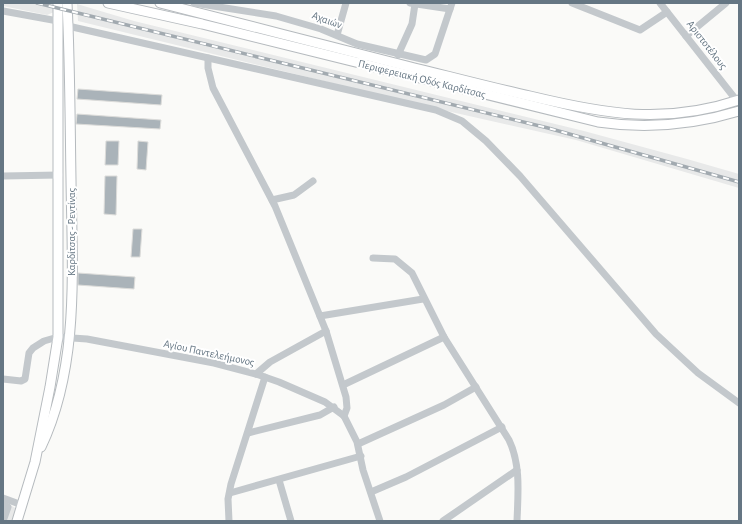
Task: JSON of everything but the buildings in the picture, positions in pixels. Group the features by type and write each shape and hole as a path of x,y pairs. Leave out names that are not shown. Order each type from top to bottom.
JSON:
{"main road":[{"name":"Καρδίτσας - Ρεντίνας","path":"17,521 37,455 58,337 58,3"},
{"name":"Καρδίτσας - Ρεντίνας","path":"37,455 56,411 69,337 71,222 67,3"},
{"name":"Περιφερειακή Οδός Καρδίτσας","path":"108,3 202,24 598,122 630,126 663,125 703,120 739,111"},
{"name":"Περιφερειακή Οδός Καρδίτσας","path":"160,3 497,88 597,111 630,115 665,114 694,111 738,100"},
{"path":"59,129 70,128"}],"street":[{"name":"Αχαιών","path":"194,3 276,16 337,35 357,44 398,55 426,60 435,54 451,6"},
{"path":"337,35 346,3"},
{"path":"572,3 640,30 667,12"},
{"name":"Αριστοτέλους","path":"660,3 738,100"},
{"path":"686,36 726,3"},
{"path":"398,55 412,24 413,4 451,6"},
{"path":"3,11 58,21"},
{"path":"68,26 436,110 462,121 486,141 520,176 656,334 692,368 739,403"},
{"path":"208,58 208,68 213,88 272,200 326,331 343,385 347,405 344,416"},
{"path":"3,176 59,175"},
{"path":"272,200 294,195 313,180"},
{"path":"373,258 395,259 405,266 416,278 424,299 444,337 502,427 513,447 518,470 517,521"},
{"path":"320,316 424,299"},
{"path":"256,374 270,362 326,331"},
{"path":"3,379 21,381 25,379 29,353 33,348 44,341 58,337"},
{"name":"Αγίου Παντελεήμονος","path":"58,337 69,337 214,363 265,377 321,400 334,407 344,416 352,429 358,444 363,470 380,521"},
{"path":"343,385 444,337"},
{"path":"229,521 228,506 230,493 265,377"},
{"path":"358,444 444,405 476,388"},
{"path":"248,433 320,415 334,407"},
{"path":"371,492 406,477 502,427"},
{"path":"230,493 361,456"},
{"path":"443,521 518,470"},
{"path":"279,480 291,521"},
{"path":"3,498 22,505"},
{"path":"3,504 8,507 3,521"}],"shaded area":[{"path":"3,3 55,3 54,12 47,15 3,6"},
{"path":"77,4 134,21 584,131 687,159 739,174 739,188 576,140 438,109 78,21"},
{"path":"3,501 17,509 13,521 3,521"}],"railway":[{"path":"37,3 548,128 739,182"}]}
